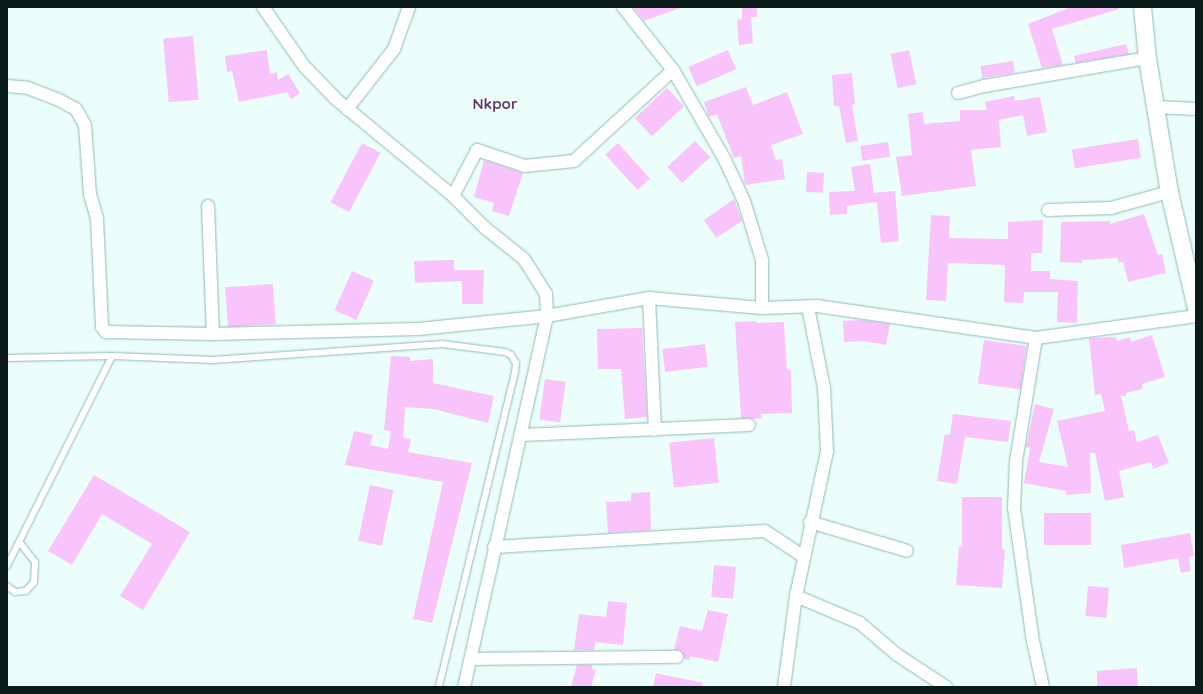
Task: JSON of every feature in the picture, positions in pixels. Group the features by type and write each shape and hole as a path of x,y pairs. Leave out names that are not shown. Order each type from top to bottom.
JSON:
{"main road":[{"path":"1142,7 1147,58 1169,192 1196,308"}],"street":[{"path":"263,7 304,66 347,109 453,196 484,227 524,259 546,294 547,316 522,435 494,547 464,687"},
{"path":"347,109 394,49 409,7"},
{"path":"623,7 673,70 724,158 744,201 762,260 762,308"},
{"path":"958,93 984,86 1147,58"},
{"path":"453,196 476,150 525,166 574,160 673,70"},
{"path":"7,86 28,88 64,102 76,109 85,124 90,194 97,219 102,327 106,332 213,334 419,329 547,316 649,298 762,308 808,307 1036,338 1196,316"},
{"path":"1156,107 1196,109"},
{"path":"1048,210 1111,208 1169,192"},
{"path":"208,206 213,334"},
{"path":"649,298 655,430"},
{"path":"784,687 796,596 810,522 826,451 824,388 808,307"},
{"path":"1036,338 1016,462 1014,508 1033,642 1043,687"},
{"path":"522,435 748,425"},
{"path":"810,522 907,550"},
{"path":"494,547 765,531 804,556"},
{"path":"796,596 860,623 896,654 946,687"},
{"path":"471,659 677,657"}],"lane":[{"path":"7,358 112,356 212,360 442,344 505,352 511,356 516,363 515,372 440,687"},
{"path":"7,566 20,543 112,356"},
{"path":"7,586 15,592 26,591 34,582 35,562 20,543"}],"building":[{"path":"633,7 680,7 680,8 644,21"},
{"path":"742,7 757,7 757,17 751,17 753,43 739,45 737,20 742,19"},
{"path":"1071,7 1119,7 1119,9 1052,29 1063,65 1042,68 1028,24"},
{"path":"193,36 199,100 169,102 163,39"},
{"path":"1126,44 1129,54 1076,63 1074,56"},
{"path":"267,50 270,74 277,72 278,80 288,74 300,93 291,99 287,92 239,102 232,71 227,72 225,56"},
{"path":"728,50 736,69 697,86 688,67"},
{"path":"909,50 916,84 898,88 890,54"},
{"path":"1013,61 1015,73 982,78 980,66"},
{"path":"852,73 855,104 852,105 858,141 846,143 839,106 834,106 832,75"},
{"path":"746,87 753,105 787,92 803,134 771,145 776,160 782,159 785,179 745,185 741,156 734,158 717,114 709,117 704,102"},
{"path":"667,88 684,106 652,136 635,118"},
{"path":"1014,96 1015,101 1040,97 1047,132 1027,136 1023,115 999,120 1001,147 971,150 976,186 902,196 896,157 912,155 908,114 923,112 924,124 960,121 960,110 987,110 985,102"},
{"path":"1138,139 1141,158 1075,168 1072,149"},
{"path":"695,141 710,157 682,183 667,167"},
{"path":"888,142 890,157 862,161 860,146"},
{"path":"362,143 381,153 349,212 331,202"},
{"path":"618,143 650,179 637,190 605,154"},
{"path":"484,160 523,173 509,216 492,211 494,203 474,197"},
{"path":"870,164 874,193 895,191 899,241 881,243 877,202 847,206 847,214 830,215 829,192 855,191 851,167"},
{"path":"807,172 824,173 823,193 806,192"},
{"path":"734,199 742,221 716,238 704,220"},
{"path":"1144,214 1158,255 1162,254 1166,273 1128,282 1123,262 1119,263 1117,258 1082,260 1082,263 1060,262 1061,222 1110,221 1110,224"},
{"path":"931,215 950,216 949,238 1008,239 1008,222 1043,220 1042,253 1031,253 1031,271 1050,271 1050,279 1078,281 1077,323 1057,322 1058,292 1024,292 1023,303 1004,302 1005,265 948,263 946,301 926,300"},
{"path":"454,260 454,270 484,270 483,304 462,304 462,281 415,283 414,261"},
{"path":"352,271 374,281 356,320 335,310"},
{"path":"273,284 276,324 228,327 225,287"},
{"path":"862,320 890,324 886,345 864,341 844,342 843,321"},
{"path":"756,321 757,323 784,322 787,370 791,370 792,413 761,414 762,418 753,419 741,418 735,322"},
{"path":"642,328 647,417 625,419 621,369 598,369 597,329"},
{"path":"1152,335 1165,377 1142,384 1143,389 1126,393 1126,396 1121,396 1129,431 1134,430 1137,442 1158,435 1169,463 1153,469 1151,462 1119,471 1124,497 1105,501 1095,453 1090,453 1091,493 1066,495 1066,491 1024,483 1030,448 1026,447 1035,404 1054,409 1039,462 1068,467 1057,421 1105,411 1101,394 1095,395 1089,338 1116,337 1117,341 1130,337 1131,342"},
{"path":"984,340 1027,346 1020,390 978,384"},
{"path":"705,344 708,367 665,372 662,349"},
{"path":"391,356 410,357 410,361 433,359 433,383 494,396 488,423 434,409 405,407 403,438 411,439 408,452 472,463 432,623 413,619 443,482 345,465 354,431 373,435 370,445 388,449 391,431 384,430"},
{"path":"545,379 566,382 560,423 539,420"},
{"path":"953,414 1011,421 1008,442 965,437 957,484 937,481 945,434 950,435"},
{"path":"714,438 719,483 674,487 669,443"},
{"path":"94,475 190,532 143,610 120,596 152,544 102,514 72,565 48,551"},
{"path":"370,485 393,490 382,546 358,541"},
{"path":"650,492 651,530 608,533 606,502 631,501 631,493"},
{"path":"962,497 1002,497 1002,549 1005,550 1002,588 956,585 959,546 962,547"},
{"path":"1044,513 1091,513 1091,545 1044,545"},
{"path":"1190,533 1194,556 1189,557 1191,571 1181,573 1178,558 1124,568 1121,545"},
{"path":"714,565 736,567 733,599 711,597"},
{"path":"1088,586 1109,588 1106,618 1085,616"},
{"path":"608,601 627,603 623,645 595,642 594,650 574,650 579,614 606,617"},
{"path":"708,610 728,614 718,662 690,656 689,660 684,659 681,651 674,650 680,626 702,631"},
{"path":"577,665 592,665 592,669 596,670 591,687 571,687"},
{"path":"1137,668 1138,687 1097,687 1097,671"},
{"path":"656,673 703,683 702,687 653,687"}],"district":[{"name":"Nkpor","path":"495,104"}]}
